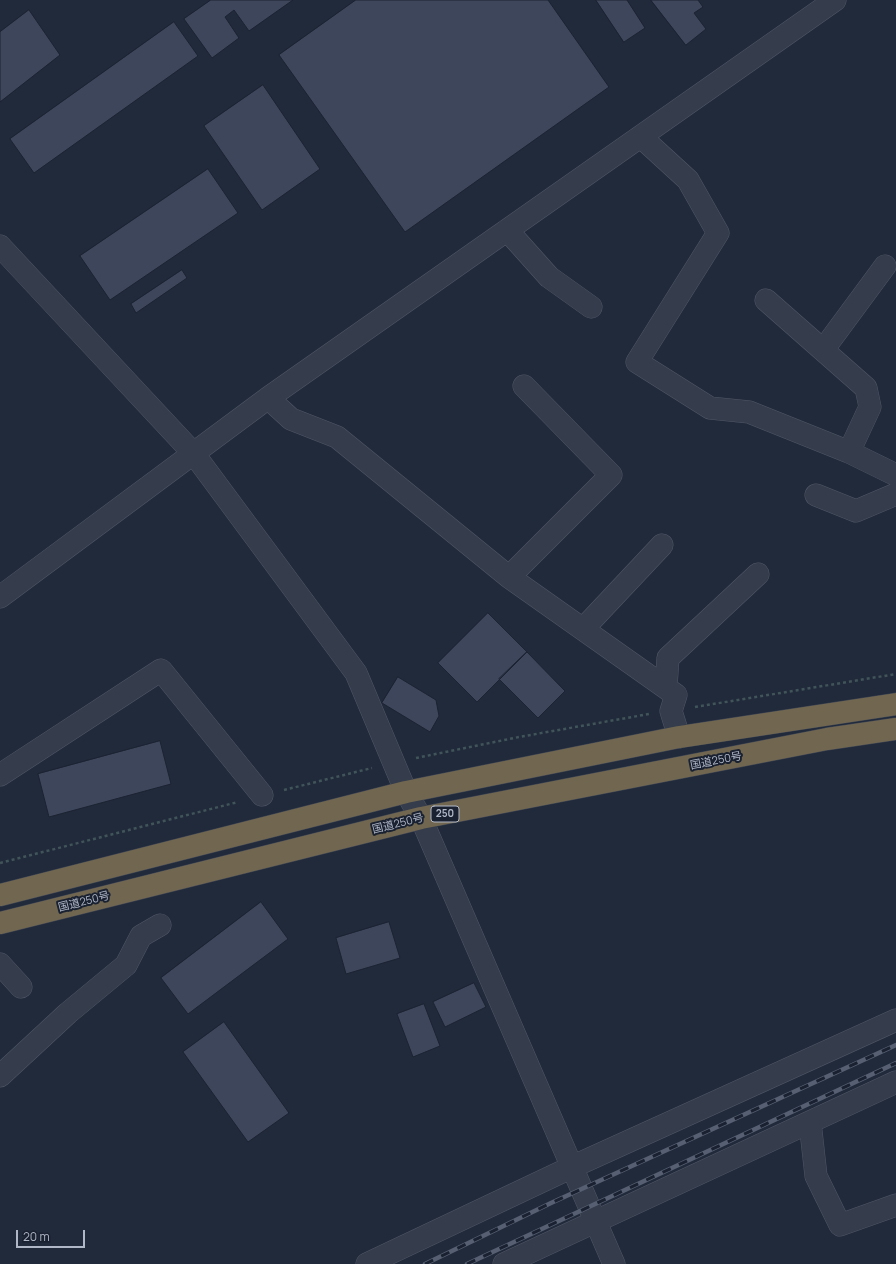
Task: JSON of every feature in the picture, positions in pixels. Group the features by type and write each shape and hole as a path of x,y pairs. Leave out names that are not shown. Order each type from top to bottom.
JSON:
{"highway":[{"path":"0,895 406,792 679,737 896,704"},
{"name":"国道250号","path":"0,924 421,818 826,739 896,729"}],"street":[{"path":"0,597 268,398 836,0"},
{"path":"641,137 688,180 718,233 638,362 710,408 749,412 849,452 896,475"},
{"path":"507,230 549,277 591,308"},
{"path":"0,246 194,454 356,673 406,792 421,818 614,1264"},
{"path":"823,350 885,266"},
{"path":"766,300 866,388 870,408 849,452"},
{"path":"509,577 617,481 524,386"},
{"path":"268,398 291,419 337,437 509,577 676,695 671,711 679,737"},
{"path":"816,495 856,511 896,494"},
{"path":"583,629 662,545"},
{"path":"666,687 668,658 758,574"},
{"path":"0,775 161,670 262,796"},
{"path":"0,1076 68,1013 126,965 142,936 160,925"},
{"path":"0,964 20,988"},
{"path":"368,1264 572,1167 896,1020"},
{"path":"504,1264 896,1082"},
{"path":"810,1122 816,1176 840,1225 896,1205"}],"building":[{"path":"211,0 293,0 249,31 234,10 225,17 239,38 212,58 184,19"},
{"path":"356,0 548,0 609,87 405,232 279,55"},
{"path":"596,0 627,0 645,28 624,42"},
{"path":"651,0 698,0 703,7 694,13 706,29 686,45"},
{"path":"29,10 60,55 0,102 0,32"},
{"path":"174,22 198,56 34,173 10,139"},
{"path":"263,85 320,169 262,210 204,126"},
{"path":"208,169 238,213 110,300 80,256"},
{"path":"182,270 187,278 136,313 131,304"},
{"path":"488,613 527,652 477,702 438,663"},
{"path":"527,652 565,691 538,718 499,679"},
{"path":"398,677 436,700 439,716 430,732 382,703"},
{"path":"160,741 171,784 49,817 38,774"},
{"path":"261,902 288,939 188,1014 161,978"},
{"path":"389,922 400,958 346,974 336,938"},
{"path":"474,983 486,1007 445,1027 433,1002"},
{"path":"424,1004 440,1046 413,1057 397,1014"},
{"path":"224,1022 289,1113 248,1142 183,1052"}],"railway":[{"path":"425,1264 551,1203 896,1045"},
{"path":"467,1264 896,1063"}]}
